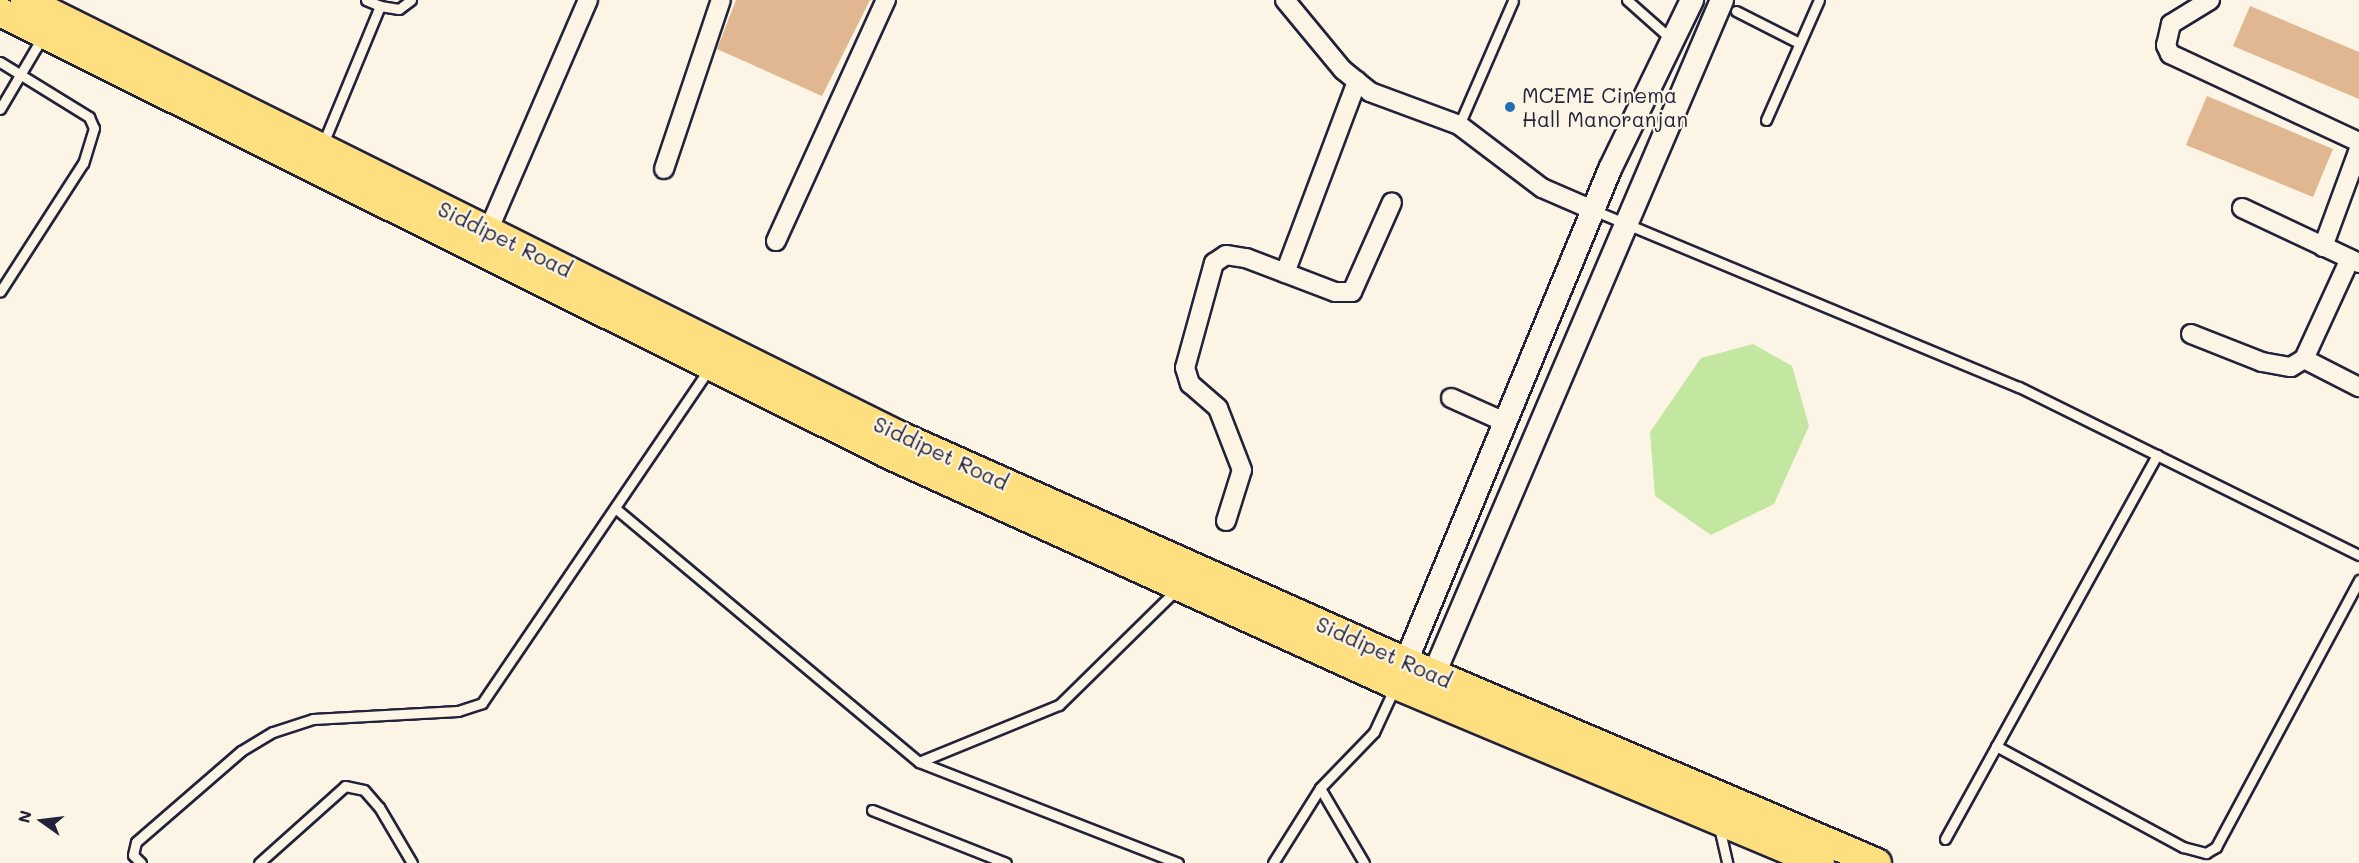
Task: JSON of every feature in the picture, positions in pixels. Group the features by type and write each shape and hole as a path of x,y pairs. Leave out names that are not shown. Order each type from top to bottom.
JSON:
{"main road":[{"name":"Siddipet Road","path":"25,0 898,435 1401,673"},
{"name":"Siddipet Road","path":"0,12 888,454 1180,586 1877,863"},
{"name":"Siddipet Road","path":"1430,685 1717,820 1820,863"}],"street":[{"path":"488,231 588,0"},
{"path":"664,169 721,0"},
{"path":"776,241 886,0"},
{"path":"1285,0 1357,81 1370,92 1460,125 1542,188 1593,210"},
{"path":"1401,673 1593,210 1671,39 1692,0"},
{"path":"2210,0 2171,24 2166,45 2170,54 2359,142"},
{"path":"1430,685 1628,223 1729,5"},
{"path":"1285,273 1357,81"},
{"path":"2323,247 2359,149"},
{"path":"1226,521 1242,470 1218,408 1190,384 1185,368 1218,258 1246,258 1335,292 1352,292 1392,202"},
{"path":"2191,334 2262,362 2291,367 2304,359 2355,261 2242,208"},
{"path":"1547,320 1581,333"},
{"path":"2304,359 2359,387"},
{"path":"1451,398 1505,422"},
{"path":"1495,447 1526,461"}],"lane":[{"path":"366,0 380,6 399,9 411,0"},
{"path":"1627,0 1671,39"},
{"path":"1766,120 1819,0"},
{"path":"1460,125 1513,1"},
{"path":"1729,5 1799,43"},
{"path":"321,148 380,6"},
{"path":"0,109 44,34"},
{"path":"0,62 22,73 89,117 94,140 0,292"},
{"path":"1593,210 2019,387 2359,555"},
{"path":"141,863 133,855 136,842 241,751 273,732 312,719 458,711 482,703 712,366"},
{"path":"1945,839 2157,455"},
{"path":"615,508 919,762 1178,863"},
{"path":"1996,746 2184,848 2206,853 2216,847 2359,580"},
{"path":"919,762 1059,705 1180,586"},
{"path":"1274,863 1320,788 1374,732 1401,673"},
{"path":"259,863 345,786 364,790 412,863"},
{"path":"1320,788 1364,863"},
{"path":"872,810 1005,863"},
{"path":"1717,820 1727,863"}],"green space":[{"path":"1753,344 1792,366 1809,426 1774,504 1711,535 1655,496 1650,432 1701,358"}],"building":[{"path":"736,0 870,0 822,96 717,49"},
{"path":"2250,6 2359,52 2359,99 2233,46"},
{"path":"2207,96 2333,149 2313,197 2186,145"}],"place":[{"name":"MCEME Cinema Hall Manoranjan","path":"1510,107"}]}
